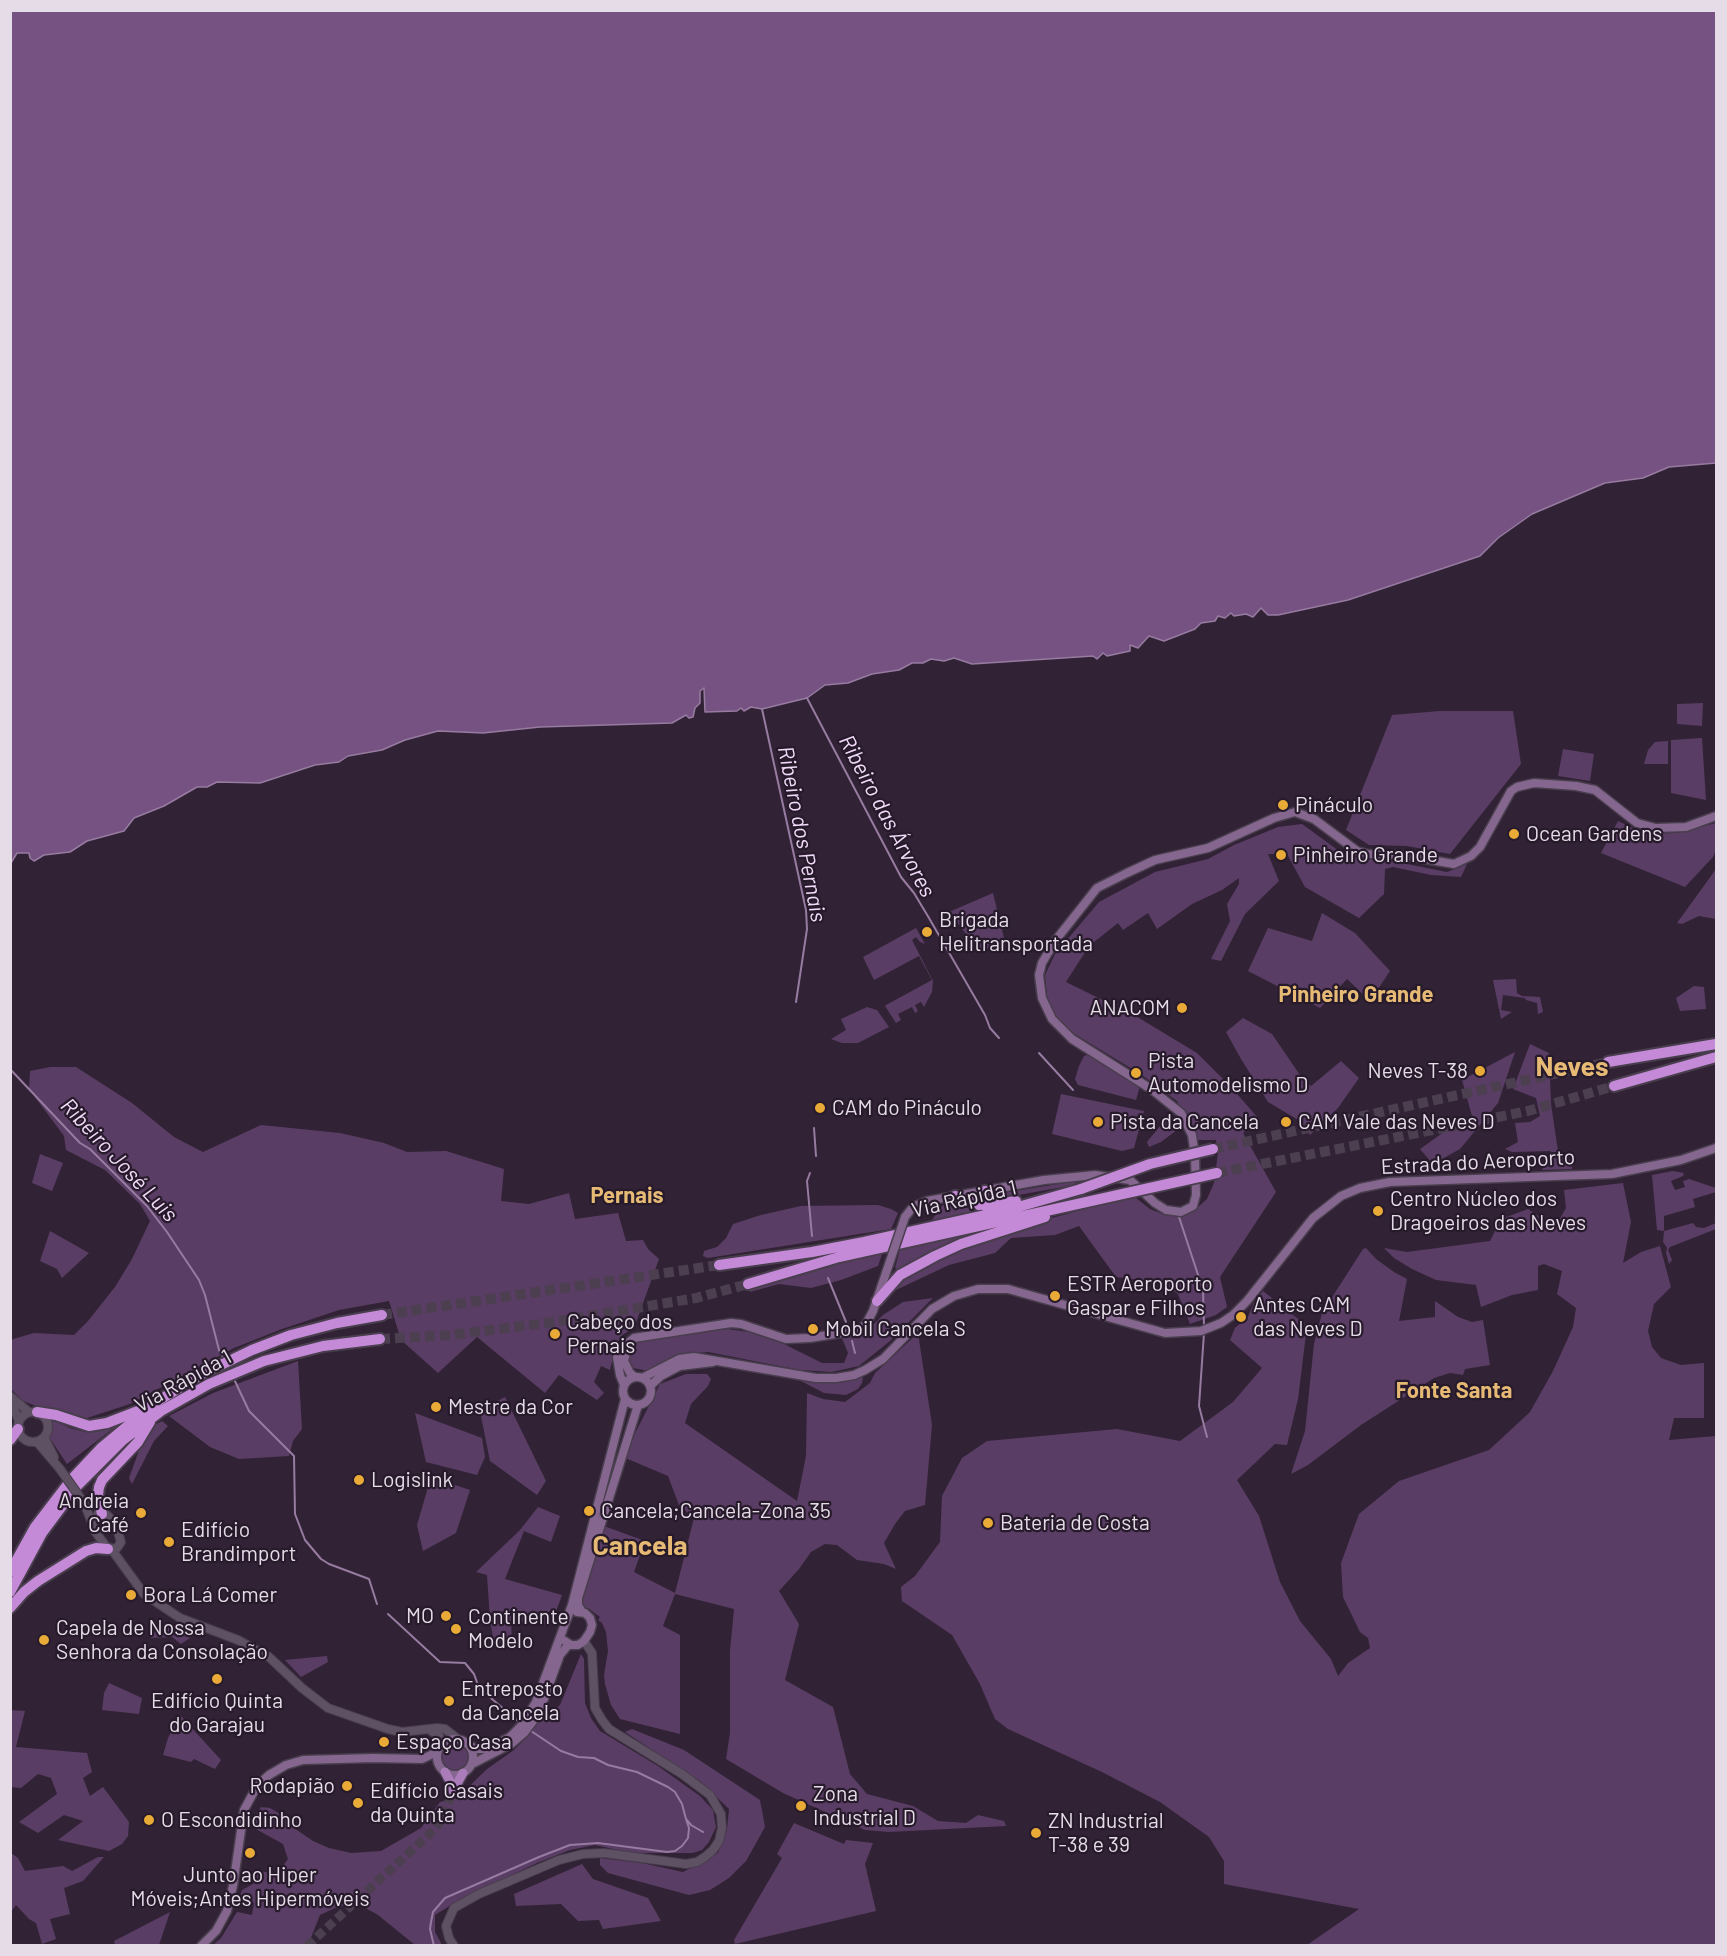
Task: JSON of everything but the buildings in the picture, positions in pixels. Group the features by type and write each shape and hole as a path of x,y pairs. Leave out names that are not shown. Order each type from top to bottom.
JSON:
{"highway":[{"path":"1608,1062 1716,1044"},
{"path":"1614,1086 1716,1057"},
{"name":"Via Rápida 1","path":"719,1265 812,1252 1004,1211 1078,1190 1150,1164 1213,1149"},
{"name":"Via Rápida 1","path":"748,1284 839,1257 1217,1173"},
{"path":"955,1196 979,1205 994,1206 1078,1190"},
{"path":"979,1205 978,1200 985,1191"},
{"path":"877,1301 900,1275 961,1244 1089,1201"},
{"path":"889,1264 891,1271 900,1275"},
{"name":"Via Rápida 1","path":"10,1572 35,1527 71,1480 102,1447 200,1375 252,1350 291,1335 337,1323 382,1315"},
{"name":"Via Rápida 1","path":"10,1592 42,1533 77,1486 158,1407 248,1367 323,1346 380,1339"},
{"path":"33,1412 56,1415 82,1425 96,1425 158,1407"},
{"path":"100,1514 98,1495 102,1480 138,1442 158,1407"},
{"path":"10,1440 19,1425"},
{"path":"10,1608 30,1586 76,1557 96,1548 113,1548"}],"main road":[{"path":"422,1759 437,1752 442,1744 450,1739 458,1739 477,1749 492,1747 510,1737 522,1725 538,1696 568,1615 625,1399 624,1385 617,1362 619,1353 627,1342 644,1336 731,1323 741,1324 786,1339 859,1330 866,1324 877,1301 905,1217 924,1201 1072,1176 1110,1175 1130,1180 1161,1208 1181,1212 1193,1206 1196,1201 1197,1187 1196,1156 1192,1135 1186,1121 1175,1107 1151,1089 1066,1034 1052,1019 1042,998 1040,975 1046,954 1097,888 1155,860 1199,851 1274,818 1295,812 1308,816 1357,851 1368,854 1401,855 1454,864 1471,856 1480,847 1511,791 1517,787 1534,783 1576,786 1595,790 1637,823 1656,828 1686,827 1716,816"},
{"name":"Estrada do Aeroporto","path":"638,1378 679,1359 694,1357 816,1378 854,1375 883,1359 932,1309 946,1300 969,1291 991,1288 1026,1293 1165,1333 1201,1331 1233,1315 1247,1301 1312,1218 1334,1201 1360,1188 1390,1182 1612,1174 1681,1160 1716,1148"},
{"path":"625,1399 632,1405 638,1406 649,1400 650,1386 626,1366 625,1355 630,1346 644,1336"},
{"name":"Estrada do Aeroporto","path":"650,1386 661,1376 680,1366 723,1361"},
{"path":"624,1385 638,1378"},
{"path":"582,1612 578,1605 578,1598 638,1406"},
{"path":"562,1633 569,1644 578,1645 590,1632 592,1622 588,1615 582,1612 572,1612 568,1615"},
{"path":"437,1752 442,1769 453,1791 463,1773 472,1764 511,1744 524,1733 544,1699 560,1655 569,1644"},
{"path":"470,1746 473,1755 472,1764"},
{"path":"201,1946 216,1931 227,1911 244,1810 257,1786 269,1775 286,1765 303,1760 373,1758 422,1759 455,1775 463,1773"}],"street":[{"path":"10,1398 46,1419 48,1425 40,1439"},
{"path":"10,1398 24,1439 40,1439"},
{"path":"19,1425 33,1412"},
{"path":"40,1439 84,1503 96,1534 113,1548 144,1594 180,1618 238,1640 269,1657 302,1688 328,1708 402,1732 445,1729 458,1739"},
{"path":"84,1503 100,1514 112,1518 120,1533 121,1542 113,1548"},
{"path":"92,1522 100,1514"},
{"path":"454,1946 448,1938 446,1926 454,1908 479,1894 559,1860 583,1854 604,1853 686,1864 697,1862 705,1857 719,1841 722,1828 721,1814 710,1795 682,1774 609,1729 602,1720 595,1708 592,1653 584,1641"},
{"path":"430,1730 439,1736 442,1744"}],"shaded area":[{"path":"11,10 1716,11 1716,463 1669,467 1643,478 1605,483 1532,514 1498,538 1480,556 1348,600 1278,615 1268,615 1261,608 1253,617 1246,614 1234,616 1231,613 1225,618 1218,616 1215,621 1201,623 1195,629 1164,641 1149,636 1138,648 1130,645 1130,651 1107,656 1103,653 1097,659 1093,656 972,664 954,658 944,661 931,659 923,663 912,663 899,670 872,674 848,683 825,685 807,698 762,709 751,707 744,711 741,708 737,711 705,712 704,688 700,691 700,703 695,708 693,717 689,718 686,715 672,723 540,727 483,733 438,731 405,740 382,750 348,756 339,762 315,765 260,783 217,782 207,787 197,787 164,806 134,818 124,831 87,841 70,852 44,855 34,861 30,858 29,853 17,853 11,863"},
{"path":"1703,703 1702,726 1677,724 1677,704"},
{"path":"1440,711 1513,711 1521,764 1450,854 1407,846 1369,845 1346,830 1392,715"},
{"path":"1702,738 1706,800 1671,793 1671,740"},
{"path":"1668,741 1668,764 1644,764 1648,750 1655,742"},
{"path":"1563,749 1594,754 1590,781 1558,776"},
{"path":"1618,821 1645,834 1676,833 1716,823 1716,850 1713,857 1685,887 1601,853"},
{"path":"1302,824 1346,856 1397,862 1447,872 1467,864 1461,877 1431,875 1393,867 1385,869 1384,894 1359,918 1305,887 1287,854 1268,854 1279,881 1245,914 1221,961 1211,959 1230,921 1227,904 1239,884 1239,878 1222,890 1192,904 1157,929 1148,913 1123,930 1118,923 1089,946 1066,982 1139,1018 1197,1053 1258,1118 1243,1133 1276,1192 1220,1277 1227,1307 1216,1315 1190,1324 1178,1294 1162,1283 1116,1277 1079,1226 1055,1235 1011,1238 995,1253 949,1265 896,1290 876,1309 886,1293 904,1278 966,1245 1116,1200 1136,1198 1150,1209 1165,1215 1183,1216 1196,1209 1207,1199 1214,1183 1218,1153 1216,1140 1197,1140 1177,1101 1142,1075 1068,1030 1055,1016 1047,996 1045,975 1055,954 1099,902 1155,872 1208,859 1234,845 1278,827"},
{"path":"1716,869 1716,919 1699,916 1682,924 1677,923"},
{"path":"993,893 1005,942 980,952 949,912"},
{"path":"1322,913 1355,933 1390,971 1370,1001 1347,979 1320,1008 1248,971 1268,928 1312,941"},
{"path":"916,928 925,944 916,937 912,940 933,981 932,992 924,1007 921,1002 915,1005 918,1011 915,1013 912,1007 898,1014 901,1020 896,1023 885,1006 932,980 919,956 874,980 863,957"},
{"path":"1516,979 1517,993 1522,996 1540,997 1543,1012 1538,1014 1537,1003 1525,998 1503,995 1501,1010 1512,1012 1501,1019 1493,980"},
{"path":"1694,986 1704,987 1706,1009 1680,1011 1676,998"},
{"path":"867,1007 877,1010 889,1027 858,1043 842,1043 831,1039 846,1030 841,1019"},
{"path":"1243,1018 1272,1034 1300,1075 1311,1086 1341,1061 1359,1078 1338,1108 1310,1135 1300,1121 1268,1102 1241,1059 1226,1032"},
{"path":"1530,1044 1549,1053 1551,1104 1558,1151 1571,1161 1572,1169 1542,1170 1551,1151 1512,1152 1505,1149 1518,1142 1515,1123 1530,1122 1540,1116 1536,1098 1513,1089"},
{"path":"1515,1052 1498,1103 1460,1149 1433,1164 1420,1149 1444,1132 1475,1127 1462,1080"},
{"path":"1090,1054 1140,1086 1136,1100 1078,1085 1075,1079 1079,1066 1084,1056"},
{"path":"50,1067 76,1067 132,1103 174,1137 203,1152 261,1125 340,1133 384,1143 407,1152 446,1151 504,1169 501,1201 529,1204 569,1193 575,1219 618,1213 626,1241 643,1240 648,1249 659,1259 634,1328 622,1335 615,1348 610,1370 601,1366 594,1382 604,1393 597,1400 559,1375 545,1393 477,1337 438,1373 401,1340 389,1301 339,1310 282,1329 234,1348 130,1404 87,1418 23,1401 11,1389 10,1340 34,1333 74,1335 115,1287 132,1259 150,1221 140,1204 105,1170 66,1150 64,1136 29,1089 30,1071"},
{"name":"Pista da Cancela","path":"1061,1094 1144,1111 1134,1148 1122,1151 1052,1134"},
{"path":"1169,1115 1173,1118 1171,1122 1177,1130 1161,1142 1149,1147 1147,1142"},
{"path":"40,1154 63,1163 52,1191 32,1183"},
{"path":"1673,1171 1684,1173 1683,1176 1671,1181 1675,1190 1685,1187 1683,1181 1689,1179 1716,1188 1716,1192 1693,1199 1695,1207 1664,1216 1664,1231 1657,1230 1652,1175"},
{"path":"1076,1181 1077,1184 1069,1186 984,1201 985,1196"},
{"path":"1623,1183 1631,1222 1623,1263 1641,1252 1660,1246 1671,1287 1654,1304 1648,1331 1652,1347 1661,1358 1681,1365 1704,1363 1704,1418 1674,1418 1669,1440 1716,1436 1716,1945 1307,1945 1359,1909 1224,1884 1224,1861 1209,1837 1160,1802 1102,1772 1008,1729 995,1719 980,1684 952,1635 902,1601 901,1587 915,1576 940,1542 942,1496 962,1458 987,1441 1117,1429 1180,1441 1233,1402 1262,1368 1230,1340 1235,1328 1248,1317 1254,1302 1263,1291 1307,1326 1298,1399 1287,1445 1275,1444 1237,1480 1259,1516 1280,1582 1300,1621 1331,1659 1338,1676 1348,1663 1370,1648 1368,1638 1360,1632 1343,1597 1341,1563 1359,1514 1399,1481 1489,1450 1530,1412 1553,1371 1573,1327 1576,1308 1557,1294 1562,1271 1544,1264 1538,1266 1538,1290 1512,1295 1481,1307 1476,1285 1436,1280 1394,1258 1384,1248 1407,1252 1490,1241 1501,1219 1528,1209 1555,1227 1566,1208 1564,1190"},
{"path":"954,1200 971,1207 971,1212 932,1220 942,1206"},
{"path":"878,1205 898,1213 891,1229 708,1258 703,1256 704,1251 717,1247 726,1238 733,1224 761,1215 801,1206"},
{"path":"1693,1223 1696,1227 1704,1228 1716,1223 1716,1229 1670,1247 1668,1250 1672,1260 1669,1264 1667,1248 1663,1242 1664,1231"},
{"path":"996,1228 899,1270 895,1268 900,1249"},
{"path":"50,1231 89,1253 62,1278 57,1269 40,1261"},
{"path":"1366,1248 1376,1259 1407,1279 1399,1321 1435,1317 1435,1301 1458,1317 1472,1322 1483,1320 1490,1365 1465,1369 1463,1375 1450,1373 1434,1378 1361,1425 1308,1465 1291,1474 1305,1431 1314,1344 1322,1313 1363,1249"},
{"path":"883,1251 878,1266 841,1280 811,1288 779,1284 750,1292 749,1287"},
{"path":"933,1298 890,1341 859,1366 832,1372 800,1370 708,1352 678,1355 648,1371 633,1368 629,1363 629,1353 635,1344 645,1340 728,1329 749,1332 784,1344 822,1363 844,1363 848,1353 842,1338 854,1337 868,1330 883,1315 903,1302"},
{"path":"918,1333 932,1425 925,1505 905,1511 884,1543 896,1569 884,1564 857,1560 837,1545 825,1544 811,1552 779,1591 799,1624 785,1680 833,1707 850,1774 867,1794 913,1806 938,1821 966,1823 978,1815 1004,1821 1006,1826 889,1832 865,1830 783,1793 726,1759 730,1733 730,1651 734,1609 675,1594 663,1626 680,1635 680,1734 620,1719 611,1705 605,1684 604,1675 608,1651 606,1632 598,1620 600,1617 586,1608 581,1601 604,1526 645,1541 634,1572 675,1593 694,1518 679,1505 668,1476 623,1457 660,1384 686,1374 707,1374 711,1379 708,1386 691,1404 685,1423 797,1501 806,1456 807,1393 823,1399 845,1402 870,1383 875,1373"},
{"path":"298,1361 302,1429 293,1441 289,1456 239,1459 210,1447 169,1416 213,1393"},
{"path":"863,1377 858,1389 846,1395 824,1393 799,1380 840,1383"},
{"path":"505,1397 546,1481 537,1495 490,1461 480,1411"},
{"path":"415,1413 482,1438 485,1457 477,1475 426,1462"},
{"path":"53,1420 85,1432 115,1427 67,1464 47,1434"},
{"path":"162,1421 168,1426 154,1441 132,1484 129,1478 142,1442 153,1426"},
{"path":"431,1477 470,1490 456,1533 423,1551 417,1525"},
{"path":"538,1507 560,1516 551,1542 524,1531 505,1579 562,1595 551,1625 511,1621 512,1643 494,1643 487,1575 476,1572 520,1530"},
{"path":"150,1622 163,1632 172,1625 184,1631 187,1626 196,1634 181,1644 172,1637 151,1638"},
{"path":"581,1654 584,1659 585,1703 600,1731 658,1766 700,1796 713,1810 716,1827 709,1842 702,1850 693,1853 631,1853 595,1845 570,1850 537,1863 456,1902 435,1915 435,1932 441,1945 415,1945 378,1915 352,1903 320,1915 308,1945 212,1946 221,1938 237,1912 252,1915 254,1903 239,1898 242,1890 253,1884 259,1871 277,1874 288,1859 283,1844 254,1828 253,1819 261,1807 270,1808 287,1818 294,1828 313,1841 329,1848 351,1853 381,1851 421,1828 440,1802 457,1798 487,1769 514,1750 526,1738 542,1713 550,1714 560,1705"},
{"path":"327,1656 328,1662 301,1677 285,1660"},
{"path":"109,1683 142,1698 139,1714 102,1710 104,1693"},
{"path":"10,1710 25,1711 16,1747 87,1753 92,1772 83,1778 90,1796 103,1787 129,1822 128,1836 122,1844 109,1851 58,1840 83,1821 64,1815 38,1833 19,1822 57,1794 51,1778 38,1774 21,1788 11,1787"},
{"path":"180,1715 221,1760 215,1769 194,1759 191,1762 163,1755 168,1738"},
{"path":"632,1729 684,1750 760,1800 765,1827 746,1861 729,1878 710,1890 689,1895 608,1873 600,1865 600,1858 642,1863 683,1872 718,1853 727,1829 729,1809 701,1782 625,1732"},
{"path":"455,1744 464,1748 468,1757 464,1766 455,1770 446,1766 442,1757 446,1748"},
{"path":"794,1823 844,1844 846,1840 873,1843 865,1864 876,1911 735,1944 734,1940 782,1858 777,1854"},
{"path":"11,1853 18,1858 25,1871 63,1866 72,1871 98,1857 104,1857 83,1881 64,1888 70,1914 50,1919 56,1939 42,1944 36,1923 16,1905 11,1912"},
{"path":"582,1864 593,1879 648,1898 661,1921 603,1929 599,1920 578,1921 561,1904 516,1906 514,1894"},
{"path":"170,1912 159,1945 115,1945 114,1941"}],"waterway":[{"name":"Ribeiro das Árvores","path":"807,698 901,877 914,893 985,1015 990,1028 999,1038"},
{"name":"Ribeiro dos Pernais","path":"762,709 806,910 807,929 796,1002"},
{"name":"Ribeiro das Árvores","path":"1039,1053 1073,1090"},
{"name":"Ribeiro José Luis","path":"10,1069 80,1143 90,1149 147,1206 167,1232 199,1280 219,1350 225,1361"},
{"name":"Ribeiro dos Pernais","path":"814,1128 816,1156"},
{"name":"Ribeiro dos Pernais","path":"810,1173 807,1181 812,1236"},
{"name":"Ribeiro das Árvores","path":"1179,1217 1203,1290 1204,1327"},
{"name":"Ribeiro dos Pernais","path":"828,1278 846,1322"},
{"name":"Ribeiro das Árvores","path":"1204,1333 1199,1406 1207,1437"},
{"name":"Ribeiro dos Pernais","path":"852,1341 855,1353"},
{"name":"Ribeiro José Luis","path":"234,1379 249,1411 294,1456 295,1514 305,1540 321,1559 329,1564 369,1579 377,1604"},
{"name":"Ribeiro José Luis","path":"388,1614 440,1662 465,1663 474,1674 479,1688 518,1721"},
{"name":"Ribeiro José Luis","path":"531,1731 561,1751 578,1757 594,1758 608,1765 637,1772 668,1787 675,1792 682,1804 686,1819 703,1832"},
{"name":"Ribeiro José Luis","path":"434,1946 430,1929 433,1912 445,1898 570,1845 598,1843 667,1852 675,1851 688,1838 689,1828 686,1819"}],"tunnel":[{"path":"1213,1149 1608,1062"},
{"path":"1217,1173 1528,1111 1614,1086"},
{"path":"382,1315 719,1265"},
{"path":"380,1339 451,1335 554,1322 696,1298 748,1284"},
{"path":"307,1946 435,1829 442,1819 453,1791"}],"place":[{"name":"Pináculo","path":"1283,805"},
{"name":"Ocean Gardens","path":"1514,834"},
{"name":"Pinheiro Grande","path":"1281,855"},
{"name":"Brigada Helitransportada","path":"927,932"},
{"name":"ANACOM","path":"1182,1008"},
{"name":"Neves T-38","path":"1480,1071"},
{"name":"Pista Automodelismo D","path":"1136,1073"},
{"name":"CAM do Pináculo","path":"820,1108"},
{"name":"Pista da Cancela","path":"1098,1122"},
{"name":"CAM Vale das Neves D","path":"1286,1122"},
{"name":"Centro Núcleo dos Dragoeiros das Neves","path":"1378,1211"},
{"name":"ESTR Aeroporto Gaspar e Filhos","path":"1055,1296"},
{"name":"Antes CAM das Neves D","path":"1241,1317"},
{"name":"Mobil Cancela S","path":"813,1329"},
{"name":"Cabeço dos Pernais","path":"555,1334"},
{"name":"Mestre da Cor","path":"436,1407"},
{"name":"Logislink","path":"359,1480"},
{"name":"Cancela;Cancela-Zona 35","path":"589,1511"},
{"name":"Andreia Café","path":"141,1513"},
{"name":"Bateria de Costa","path":"988,1523"},
{"name":"Edifício Brandimport","path":"169,1542"},
{"name":"Bora Lá Comer","path":"131,1595"},
{"name":"MO","path":"446,1616"},
{"name":"Continente Modelo","path":"456,1629"},
{"name":"Capela de Nossa Senhora da Consolação","path":"44,1640"},
{"name":"Edifício Quinta do Garajau","path":"217,1679"},
{"name":"Entreposto da Cancela","path":"449,1701"},
{"name":"Espaço Casa","path":"384,1742"},
{"name":"Rodapião","path":"347,1786"},
{"name":"Edifício Casais da Quinta","path":"358,1803"},
{"name":"Zona Industrial D","path":"801,1806"},
{"name":"O Escondidinho","path":"149,1820"},
{"name":"ZN Industrial T-38 e 39","path":"1036,1833"},
{"name":"Junto ao Hiper Móveis;Antes Hipermóveis","path":"250,1853"}],"district":[{"name":"Pinheiro Grande","path":"1356,995"},
{"name":"Neves","path":"1572,1067"},
{"name":"Pernais","path":"627,1196"},
{"name":"Fonte Santa","path":"1454,1391"},
{"name":"Cancela","path":"640,1546"}]}
